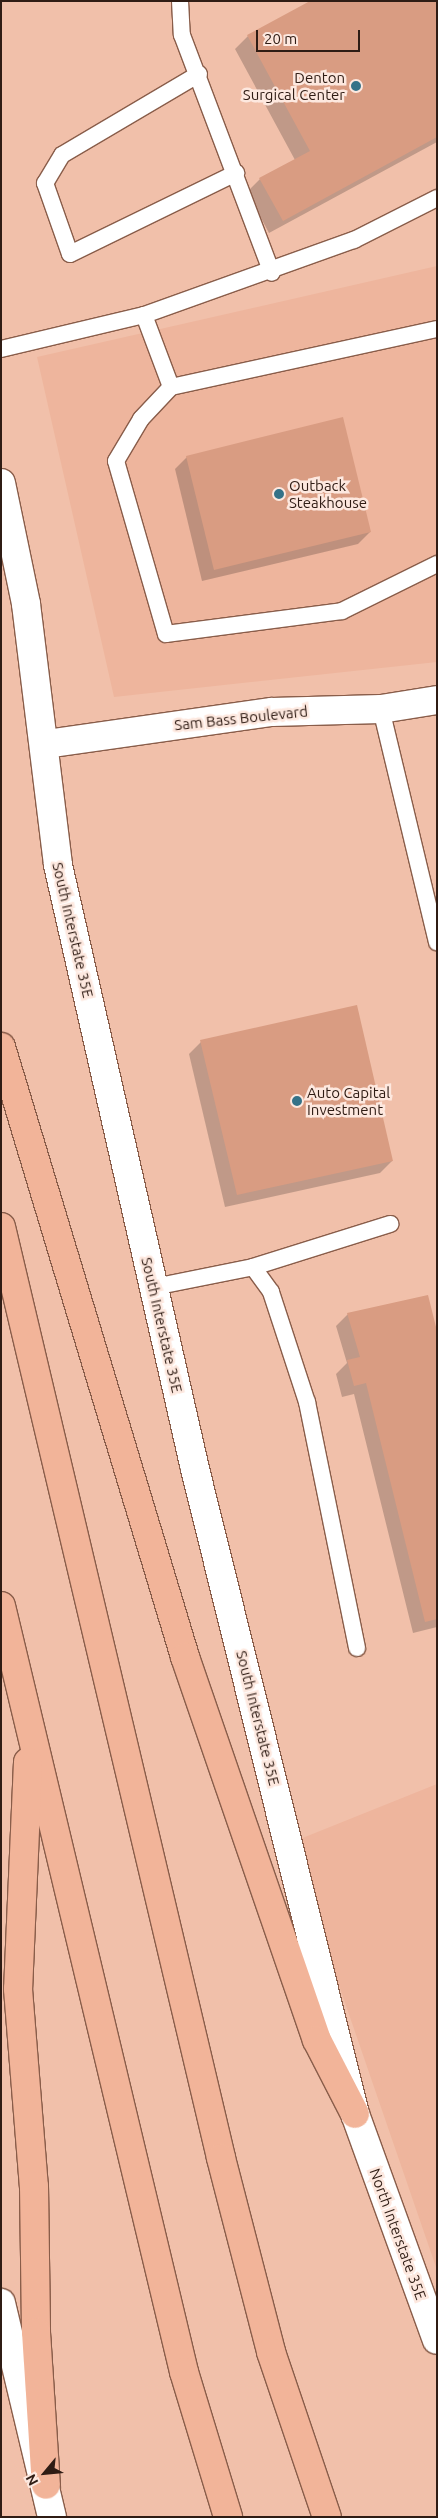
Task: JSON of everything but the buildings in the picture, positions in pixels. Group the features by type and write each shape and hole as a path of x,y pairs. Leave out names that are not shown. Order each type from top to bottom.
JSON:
{"highway":[{"path":"1,1047 185,1657 317,2040 355,2114"},
{"path":"1,1226 223,2167 271,2352 327,2517"},
{"path":"1,1606 184,2372 228,2517"},
{"path":"29,1728 18,1989 34,2186 36,2332 46,2485"}],"main road":[{"name":"South Interstate 35E","path":"1,483 26,604 46,744 58,865 154,1287 355,2114 370,2157"},
{"name":"Sam Bass Boulevard","path":"46,744 272,712 381,709 437,700"},
{"name":"North Interstate 35E","path":"370,2157 437,2340"},
{"path":"1,2303 46,2485 52,2517"}],"lane":[{"path":"180,1 182,35 199,74 272,273"},
{"path":"199,74 62,155 45,183 70,254 236,173"},
{"path":"1,349 144,315 272,273 354,240 437,198"},
{"path":"144,315 171,387"},
{"path":"437,329 171,387 141,419 116,461 166,634 342,611 437,564"},
{"path":"381,709 437,942"},
{"path":"154,1287 253,1267 390,1224"},
{"path":"253,1267 271,1292 307,1402 357,1648"}],"shaded area":[{"path":"437,266 437,662 114,697 37,357"},
{"path":"437,1784 437,2270 290,1843"}],"place":[{"name":"Denton Surgical Center","path":"356,86"},
{"name":"Outback Steakhouse","path":"279,494"},
{"name":"Auto Capital Investment","path":"297,1101"}]}
